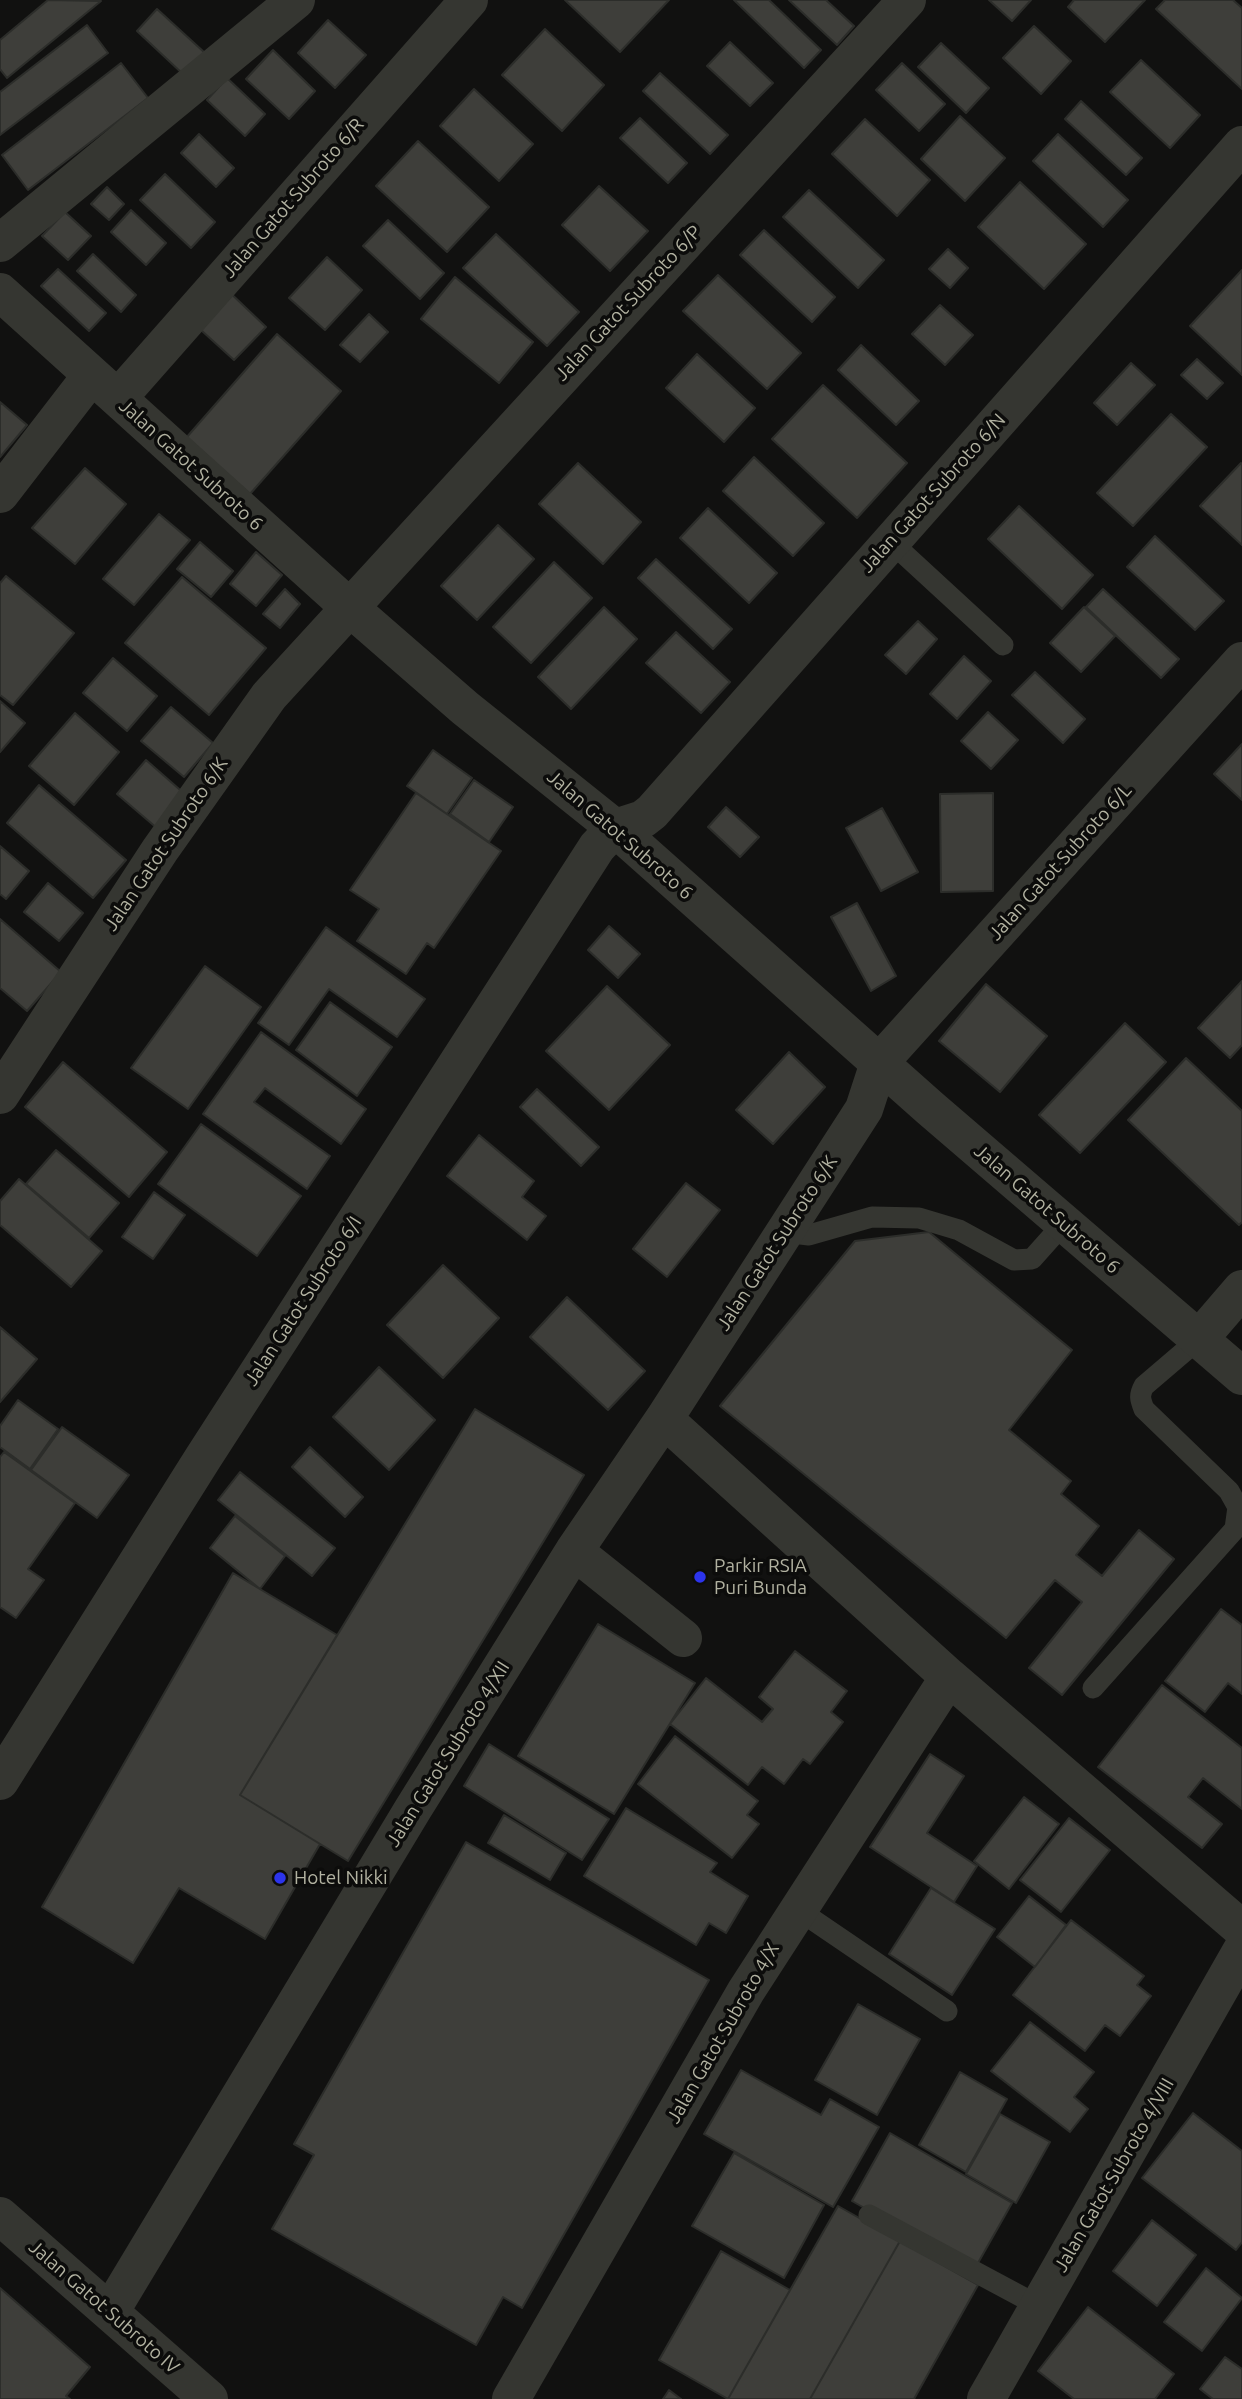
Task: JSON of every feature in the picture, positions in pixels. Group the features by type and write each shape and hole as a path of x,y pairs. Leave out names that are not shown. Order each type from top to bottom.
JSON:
{"street":[{"path":"0,243 296,0"},
{"name":"Jalan Gatot Subroto 6/P","path":"349,607 907,0"},
{"name":"Jalan Gatot Subroto 6/R","path":"0,494 105,387 458,13"},
{"name":"Jalan Gatot Subroto 6/N","path":"615,828 642,819 652,812 1242,145"},
{"name":"Jalan Gatot Subroto 6","path":"0,292 349,607 465,708 615,828 879,1063 1065,1222 1150,1300 1242,1376"},
{"name":"Jalan Gatot Subroto 6/K","path":"0,1095 160,850 269,696 349,607"},
{"name":"Jalan Gatot Subroto 6/L","path":"879,1063 1242,661"},
{"name":"Jalan Gatot Subroto 6/I","path":"0,1781 433,1099 597,847 615,828"},
{"name":"Jalan Gatot Subroto 6/K","path":"664,1419 864,1109 879,1063"},
{"path":"1199,1339 1242,1289"},
{"path":"664,1419 949,1677 1242,1929"},
{"name":"Jalan Gatot Subroto 4/XII","path":"110,2312 413,1809 574,1551 664,1419"},
{"path":"574,1551 683,1638"},
{"name":"Jalan Gatot Subroto 4/X","path":"511,2399 739,2003 797,1909 949,1677"},
{"name":"Jalan Gatot Subroto 4/VIII","path":"986,2399 1242,1950"},
{"name":"Jalan Gatot Subroto IV","path":"0,2216 209,2399"}],"lane":[{"path":"890,541 1003,645"},
{"path":"784,1232 809,1235 872,1217 919,1218 959,1230 1014,1260 1032,1259 1065,1222"},
{"path":"1093,1688 1235,1529 1238,1507 1230,1491 1144,1409 1140,1400 1144,1386 1199,1339"},
{"path":"797,1909 947,2011"},
{"path":"869,2215 1039,2306"}],"building":[{"path":"48,0 101,1 7,78 0,69 0,40"},
{"path":"565,0 669,0 620,52"},
{"path":"734,0 769,0 821,50 804,68"},
{"path":"789,0 826,0 854,26 837,45"},
{"path":"989,0 1031,0 1012,21"},
{"path":"1074,0 1145,0 1105,42 1068,7"},
{"path":"1165,0 1233,0 1242,8 1242,89 1156,9"},
{"path":"157,9 205,53 184,75 137,31"},
{"path":"328,20 366,55 335,88 298,53"},
{"path":"87,25 108,53 0,135 0,92"},
{"path":"1034,26 1071,61 1041,94 1003,58"},
{"path":"545,29 604,85 562,131 502,75"},
{"path":"730,42 773,83 750,106 707,66"},
{"path":"941,43 989,88 966,113 918,67"},
{"path":"273,50 315,91 289,119 246,79"},
{"path":"1141,60 1200,115 1170,148 1110,92"},
{"path":"121,63 148,98 28,190 2,155"},
{"path":"902,63 945,104 919,131 876,90"},
{"path":"660,73 728,135 710,154 643,91"},
{"path":"227,78 265,114 245,136 207,100"},
{"path":"474,89 533,144 499,181 440,126"},
{"path":"1081,101 1142,158 1126,175 1065,119"},
{"path":"960,116 1005,158 965,201 921,159"},
{"path":"640,118 687,163 668,183 620,138"},
{"path":"865,119 930,180 897,216 832,154"},
{"path":"199,134 234,168 216,187 181,153"},
{"path":"1058,134 1128,200 1103,227 1033,161"},
{"path":"418,141 489,207 447,252 376,186"},
{"path":"165,174 215,222 191,248 140,200"},
{"path":"1020,182 1086,244 1044,289 978,227"},
{"path":"599,186 648,231 610,271 562,225"},
{"path":"107,187 124,204 109,220 91,204"},
{"path":"809,190 884,260 858,288 783,217"},
{"path":"131,210 166,243 146,265 111,232"},
{"path":"65,212 91,236 68,260 42,236"},
{"path":"388,220 444,273 420,299 363,246"},
{"path":"764,230 835,297 812,322 740,255"},
{"path":"496,234 579,312 547,346 463,268"},
{"path":"948,249 968,268 950,288 929,269"},
{"path":"93,254 136,295 121,312 77,271"},
{"path":"327,257 362,290 325,330 289,298"},
{"path":"58,269 106,313 89,331 41,286"},
{"path":"1242,270 1242,375 1190,326"},
{"path":"718,275 801,353 767,389 683,311"},
{"path":"455,277 533,342 499,383 421,319"},
{"path":"224,287 266,327 234,360 191,321"},
{"path":"940,305 973,335 945,365 912,334"},
{"path":"369,314 388,332 360,362 340,345"},
{"path":"277,334 341,391 250,494 186,438"},
{"path":"861,345 919,401 896,425 838,370"},
{"path":"697,354 755,408 724,442 666,388"},
{"path":"1197,359 1223,383 1207,399 1181,375"},
{"path":"1131,363 1155,385 1117,425 1094,403"},
{"path":"823,385 907,463 857,518 772,439"},
{"path":"0,402 27,425 0,457"},
{"path":"1171,414 1207,447 1133,526 1097,493"},
{"path":"754,457 824,523 793,556 723,491"},
{"path":"578,463 641,522 603,564 539,504"},
{"path":"1241,463 1242,465 1242,545 1200,506"},
{"path":"85,468 126,504 75,564 32,528"},
{"path":"1019,506 1093,575 1062,609 988,539"},
{"path":"708,508 777,573 749,603 680,538"},
{"path":"159,514 190,540 134,605 103,579"},
{"path":"498,525 534,559 477,620 441,586"},
{"path":"1155,536 1224,601 1195,630 1127,567"},
{"path":"200,542 233,571 211,597 177,569"},
{"path":"256,552 282,575 256,606 230,584"},
{"path":"656,559 732,629 713,649 638,578"},
{"path":"554,562 592,598 531,663 493,627"},
{"path":"6,576 74,633 13,705 0,695 0,583"},
{"path":"182,577 266,648 209,715 125,643"},
{"path":"285,589 300,604 280,628 263,614"},
{"path":"1103,589 1179,659 1161,678 1086,607"},
{"path":"604,607 637,639 571,709 538,677"},
{"path":"1084,607 1115,636 1081,672 1050,643"},
{"path":"918,621 937,639 906,674 885,655"},
{"path":"676,632 730,682 701,713 646,663"},
{"path":"964,656 991,681 957,719 930,694"},
{"path":"113,658 157,696 127,731 83,693"},
{"path":"1035,672 1085,719 1063,743 1012,695"},
{"path":"0,701 25,723 0,752"},
{"path":"171,707 213,743 184,777 141,741"},
{"path":"988,712 1018,740 991,769 961,741"},
{"path":"75,713 119,752 74,805 29,766"},
{"path":"1242,744 1242,800 1214,774"},
{"path":"433,750 472,778 447,814 407,786"},
{"path":"146,760 187,796 158,829 117,794"},
{"path":"474,780 513,807 489,842 450,814"},
{"path":"39,785 126,860 93,898 7,823"},
{"path":"416,793 501,851 434,948 427,943 406,974 357,941 379,909 350,890"},
{"path":"993,793 993,891 941,892 940,794"},
{"path":"726,807 759,837 740,857 708,827"},
{"path":"882,808 918,872 881,891 846,828"},
{"path":"0,846 29,871 6,899 0,894"},
{"path":"48,883 83,913 59,941 24,912"},
{"path":"857,903 896,976 871,991 831,917"},
{"path":"0,919 61,972 27,1011 0,988"},
{"path":"609,926 640,954 618,978 588,950"},
{"path":"326,927 425,999 397,1037 329,989 289,1045 258,1023"},
{"path":"205,966 261,1007 188,1109 131,1068"},
{"path":"1242,981 1242,1045 1230,1058 1198,1028"},
{"path":"986,984 1047,1036 1000,1092 939,1041"},
{"path":"607,986 670,1045 609,1110 546,1051"},
{"path":"330,1002 392,1047 357,1096 296,1050"},
{"path":"1125,1023 1166,1062 1080,1153 1039,1115"},
{"path":"261,1032 366,1109 341,1144 265,1088 254,1102 330,1156 307,1189 203,1114"},
{"path":"789,1052 825,1087 773,1144 736,1110"},
{"path":"1186,1058 1242,1111 1242,1222 1239,1225 1128,1120"},
{"path":"63,1062 167,1152 129,1197 25,1107"},
{"path":"537,1089 599,1147 581,1166 520,1107"},
{"path":"201,1124 301,1196 257,1256 158,1184"},
{"path":"479,1135 534,1181 522,1197 546,1216 527,1240 447,1176"},
{"path":"56,1150 119,1203 89,1238 26,1184"},
{"path":"19,1179 102,1251 71,1287 0,1225 0,1201"},
{"path":"686,1183 720,1210 667,1277 633,1249"},
{"path":"154,1192 185,1215 153,1259 122,1237"},
{"path":"929,1232 1072,1350 1009,1430 1071,1481 1061,1494 1099,1526 1076,1555 1102,1576 1139,1530 1174,1559 1062,1695 1029,1668 1082,1602 1055,1580 1006,1638 720,1406 855,1241"},
{"path":"443,1265 499,1318 443,1378 387,1325"},
{"path":"567,1297 645,1371 608,1410 530,1337"},
{"path":"0,1327 37,1359 0,1402"},
{"path":"379,1367 435,1420 389,1470 333,1417"},
{"path":"18,1400 58,1429 30,1469 0,1447 0,1426"},
{"path":"475,1409 584,1475 348,1861 240,1795"},
{"path":"62,1427 129,1475 97,1518 31,1470"},
{"path":"310,1447 363,1497 345,1517 292,1467"},
{"path":"4,1452 75,1503 28,1569 44,1580 16,1618 0,1607 0,1457"},
{"path":"240,1472 335,1548 312,1576 218,1500"},
{"path":"235,1516 285,1556 260,1589 210,1548"},
{"path":"233,1573 337,1635 240,1795 320,1844 265,1939 179,1888 133,1963 42,1907"},
{"path":"1221,1609 1242,1625 1242,1694 1228,1683 1205,1712 1165,1681"},
{"path":"598,1624 695,1683 614,1814 518,1756"},
{"path":"795,1651 847,1691 831,1712 843,1722 810,1764 803,1759 784,1784 762,1767 748,1785 670,1724 706,1678 762,1722 773,1709 759,1697"},
{"path":"1162,1685 1242,1748 1242,1809 1203,1778 1188,1797 1222,1824 1202,1848 1098,1767"},
{"path":"675,1736 758,1801 747,1815 759,1824 732,1858 638,1784"},
{"path":"489,1744 609,1819 582,1860 464,1786"},
{"path":"930,1754 964,1776 927,1833 977,1866 954,1902 870,1847"},
{"path":"1024,1797 1059,1824 1009,1889 974,1861"},
{"path":"626,1808 717,1863 710,1872 748,1896 726,1933 709,1923 696,1945 584,1876"},
{"path":"504,1815 566,1853 550,1880 488,1843"},
{"path":"1069,1818 1110,1850 1061,1912 1020,1880"},
{"path":"466,1842 709,1980 522,2308 503,2297 476,2345 272,2229 314,2155 294,2144"},
{"path":"931,1888 995,1929 952,1995 889,1954"},
{"path":"1029,1896 1066,1925 1035,1967 997,1937"},
{"path":"1071,1920 1144,1976 1137,1985 1151,1996 1120,2036 1105,2025 1085,2051 1013,1995"},
{"path":"858,2004 920,2039 877,2115 815,2080"},
{"path":"1030,2022 1094,2072 1074,2097 1088,2109 1070,2132 991,2071"},
{"path":"741,2070 821,2115 830,2099 879,2127 833,2207 704,2134"},
{"path":"960,2072 1007,2099 966,2172 919,2145"},
{"path":"1193,2113 1242,2151 1242,2242 1236,2250 1142,2178"},
{"path":"1000,2114 1050,2142 1016,2203 966,2174"},
{"path":"890,2133 1012,2203 974,2270 852,2201"},
{"path":"734,2153 824,2205 784,2278 692,2226"},
{"path":"838,2206 900,2241 810,2399 728,2399"},
{"path":"1152,2220 1196,2255 1157,2306 1113,2271"},
{"path":"900,2241 978,2285 914,2399 810,2399"},
{"path":"721,2251 790,2290 728,2399 659,2360"},
{"path":"1206,2268 1242,2298 1202,2351 1164,2322"},
{"path":"0,2288 90,2367 66,2396 70,2399 0,2399"},
{"path":"1088,2307 1174,2374 1155,2399 1074,2399 1038,2371"},
{"path":"1225,2357 1242,2369 1242,2399 1213,2399 1200,2389"},
{"path":"669,2390 681,2399 663,2399"}],"place":[{"name":"Parkir RSIA Puri Bunda","path":"700,1577"},
{"name":"Hotel Nikki","path":"280,1878"}]}
